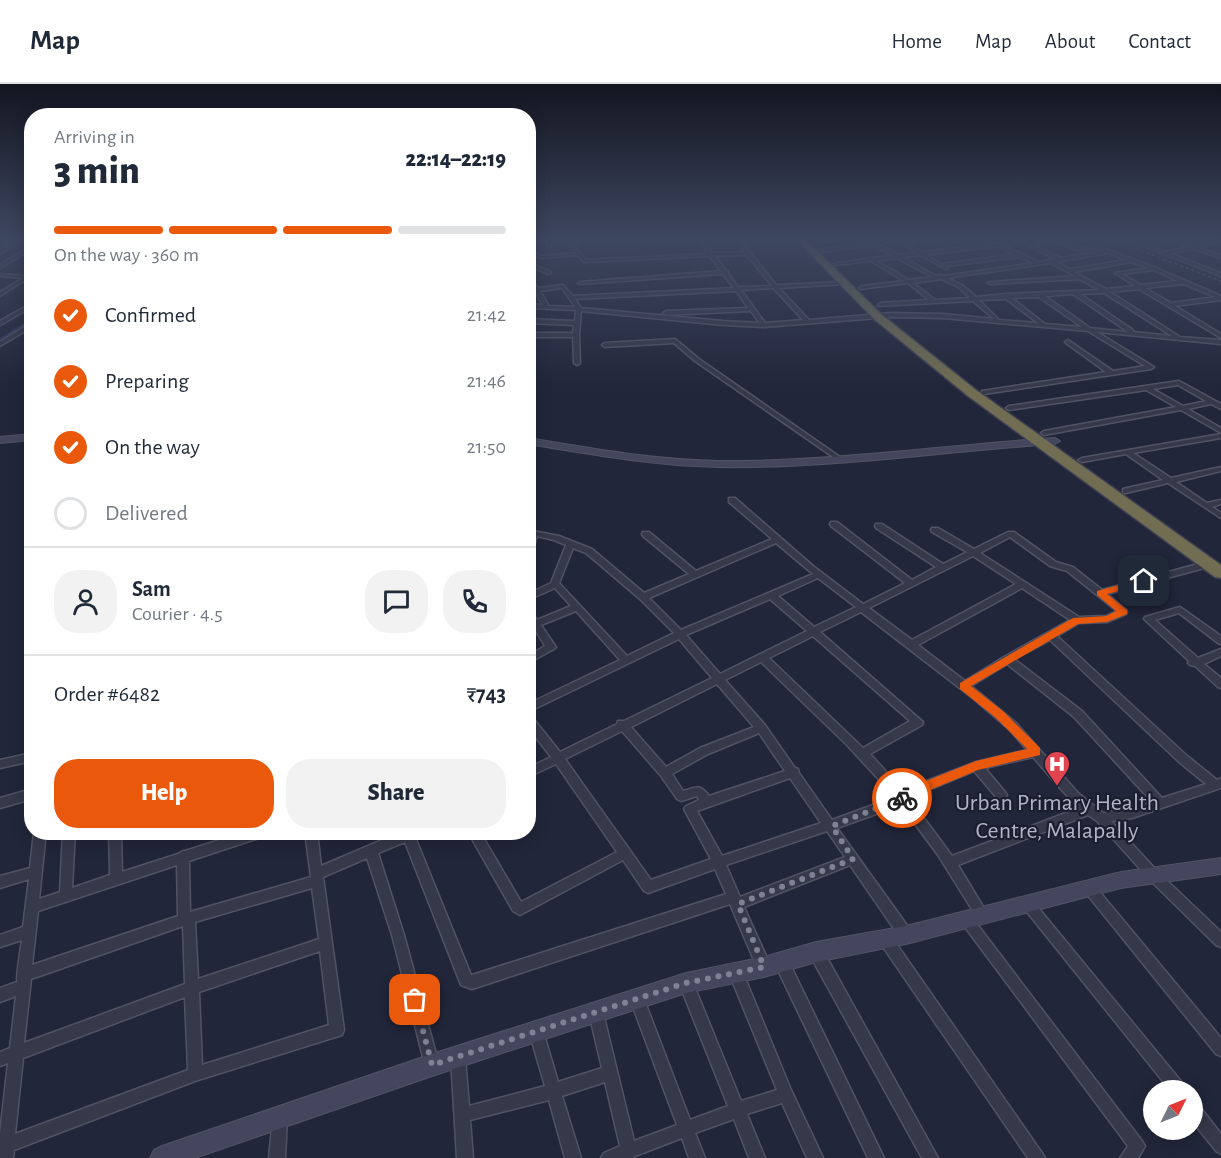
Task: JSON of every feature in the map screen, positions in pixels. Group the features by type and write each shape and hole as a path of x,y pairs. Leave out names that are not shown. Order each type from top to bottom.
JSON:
{"highway":[{"path":"851,288 984,392 1215,562"},
{"path":"862,288 883,312 972,393 1082,460 1126,491 1215,562 1221,573"}],"street":[{"path":"547,307 537,290 549,288"},
{"path":"565,288 579,309 576,322 578,363"},
{"path":"599,288 603,296"},
{"path":"628,288 632,295"},
{"path":"573,298 774,288"},
{"path":"776,288 807,322"},
{"path":"917,288 934,302"},
{"path":"962,288 970,298 999,320"},
{"path":"995,288 1042,324"},
{"path":"1100,288 1180,338"},
{"path":"536,306 764,325 807,322 970,298 1139,288"},
{"path":"1140,288 1221,336"},
{"path":"1199,288 1221,298"},
{"path":"738,290 764,325"},
{"path":"1073,292 1133,333"},
{"path":"984,392 1151,367 1088,329 1040,295"},
{"path":"1169,305 1221,298"},
{"path":"0,323 24,309"},
{"path":"652,316 663,313 753,309"},
{"path":"715,310 723,323"},
{"path":"883,312 999,320 1221,342"},
{"path":"536,321 576,322"},
{"path":"0,345 24,329"},
{"path":"536,335 576,335"},
{"path":"605,345 675,342 697,360 838,458"},
{"path":"1068,342 1112,373"},
{"path":"1008,408 1179,383 1221,407"},
{"path":"1148,388 1221,431"},
{"path":"536,442 673,462 719,464 865,458 1046,438 1221,401"},
{"path":"1082,460 1221,436"},
{"path":"0,440 24,438"},
{"path":"1127,452 1221,516"},
{"path":"1126,491 1221,469"},
{"path":"732,500 819,575 913,644 1000,715 1088,810 1101,818 1154,876 1221,941"},
{"path":"1206,506 1221,502"},
{"path":"834,524 912,584"},
{"path":"879,526 943,568"},
{"path":"935,530 1077,620"},
{"path":"536,534 571,543 589,551 643,597 680,634 761,728 832,826 853,859 896,938 1037,1158"},
{"path":"646,534 696,576"},
{"path":"536,769 622,724 720,679 1011,534 1053,564 1070,568 1123,612 1107,619 1077,620 964,686"},
{"path":"643,597 778,539"},
{"path":"571,543 555,580 556,584 626,661"},
{"path":"1100,593 1215,562"},
{"path":"536,704 680,634 819,575"},
{"path":"536,593 556,584"},
{"path":"913,644 1022,584"},
{"path":"771,595 918,722 863,753"},
{"path":"536,624 576,608"},
{"path":"1221,641 1180,610 1148,619 1194,663 1221,684"},
{"path":"536,630 555,650 536,657"},
{"path":"1052,635 1182,758 1218,783"},
{"path":"1194,663 1221,652"},
{"path":"762,657 863,753 902,798 951,862 974,917 1137,1146 1128,1158"},
{"path":"1007,659 1078,714 1161,804"},
{"path":"622,724 665,773 681,796 699,790 707,802"},
{"path":"665,773 704,751 761,728"},
{"path":"536,730 648,887 718,861 832,826 976,766 1036,752"},
{"path":"0,764 24,759"},
{"path":"976,766 1001,795"},
{"path":"794,772 690,809 718,861 735,901 772,964 876,1158"},
{"path":"1101,818 1132,813 1218,783"},
{"path":"0,802 24,796"},
{"path":"951,862 1088,810"},
{"path":"39,840 15,1054 4,1128 5,1152 195,1074 338,1030 312,840"},
{"path":"66,896 69,840"},
{"path":"116,879 117,840"},
{"path":"31,907 235,840"},
{"path":"0,995 23,981 187,919 317,877 394,840"},
{"path":"412,840 469,982 735,901 853,859"},
{"path":"479,840 520,909 625,853"},
{"path":"372,850 398,935 432,1065"},
{"path":"183,856 194,987 195,1074"},
{"path":"162,1158 209,1151 280,1116 686,983 816,952 896,938 1121,880 1221,866"},
{"path":"0,882 35,872"},
{"path":"1090,889 1221,1048"},
{"path":"1027,903 1171,1080"},
{"path":"0,941 28,932"},
{"path":"0,1059 194,987 325,944"},
{"path":"816,952 930,1158"},
{"path":"736,972 786,1095 815,1158"},
{"path":"686,983 757,1158"},
{"path":"637,999 697,1158"},
{"path":"596,1013 629,1152"},
{"path":"536,1031 573,1158"},
{"path":"458,1058 465,1158"},
{"path":"462,1115 554,1091 609,1072"},
{"path":"609,1158 738,1110 786,1095"},
{"path":"277,1158 280,1116"},
{"path":"1203,1122 1221,1146"}],"waterway":[{"path":"0,341 24,325"}],"way so far":[{"path":"415,1000 432,1065 686,983 764,967 738,904 853,859 832,826 902,798"}],"place":[{"name":"Urban Primary Health Centre, Malapally","path":"1057,787"}],"route":[{"path":"902,798 901,796 976,766 1036,752 1030,742 964,686 1077,620 1107,619 1123,612 1100,593 1144,581"}]}
